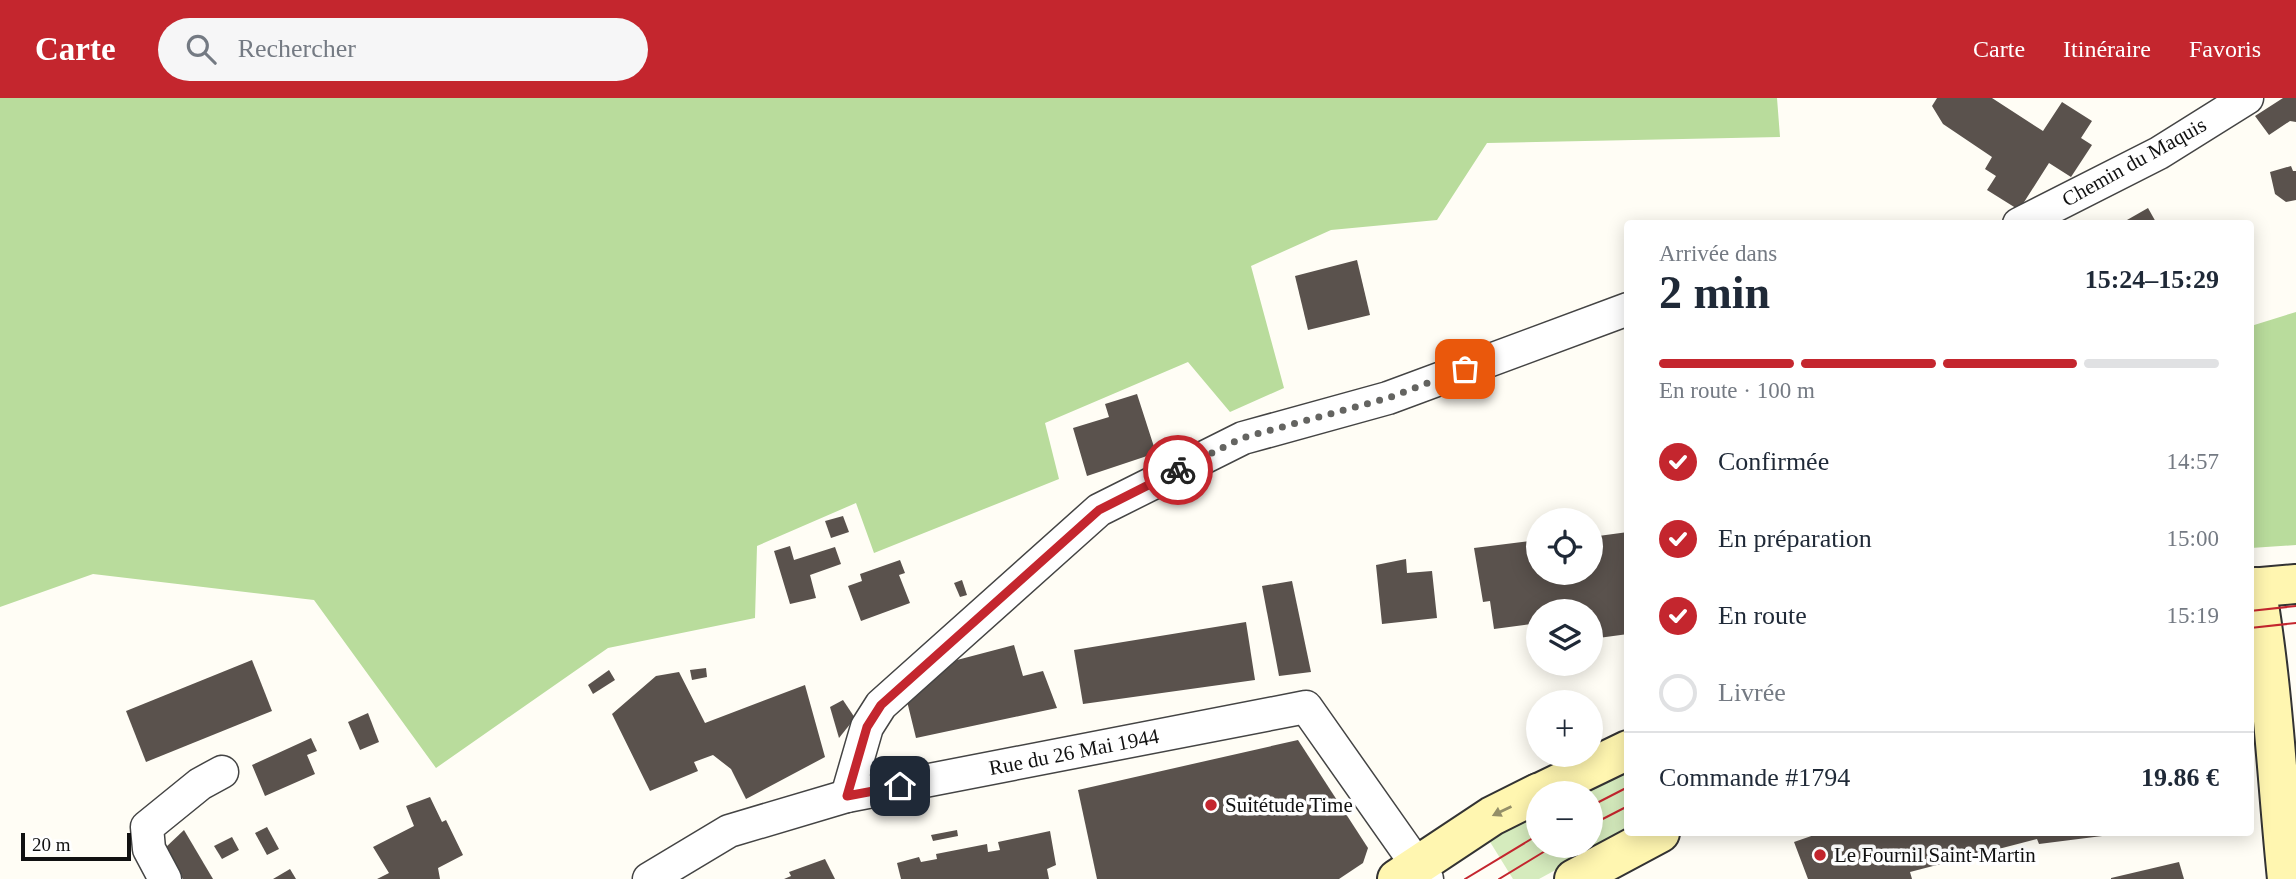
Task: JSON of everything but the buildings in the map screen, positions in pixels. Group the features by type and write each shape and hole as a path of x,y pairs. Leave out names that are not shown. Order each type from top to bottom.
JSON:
{"main road":[{"path":"2254,587 2296,584"},
{"path":"2254,591 2272,659 2270,710 2287,879"},
{"path":"1564,781 1624,752"},
{"path":"1414,874 1492,816 1526,799"},
{"path":"1574,879 1654,836"}],"street":[{"name":"Chemin du Maquis","path":"2027,220 2159,153 2247,98"},
{"path":"847,796 867,727 881,705 1099,510 1242,438 1388,398 1624,310"},
{"name":"Rue du 26 Mai 1944","path":"649,879 729,831 847,796 1306,707 1414,874"},
{"path":"164,879 149,849 147,827 189,792 222,772"}],"green space":[{"path":"0,98 1777,98 1780,137 1487,143 1437,220 1331,230 1251,266 1284,388 1230,412 1188,362 1045,423 1059,479 874,553 856,503 757,546 755,618 608,648 436,768 314,600 93,574 0,607"},
{"path":"2296,312 2296,545 2254,548 2254,325"},
{"path":"1624,763 1624,833 1603,844 1603,781 1588,781"},
{"path":"1526,815 1526,858 1578,858 1539,879 1513,879 1487,837"}],"tram line":[{"path":"2254,611 2296,606"},
{"path":"2254,628 2296,623"},
{"path":"1603,800 1624,789"},
{"path":"1603,819 1624,808"},
{"path":"1465,879 1526,842"},
{"path":"1499,879 1534,858"}],"way so far":[{"path":"1178,470 1242,438 1388,398 1465,369"}],"place":[{"name":"Suitétude Time","path":"1211,805"},
{"name":"Le Fournil Saint-Martin","path":"1820,855"}],"route":[{"path":"900,786 847,796 867,727 881,705 1099,510 1178,470"}]}
